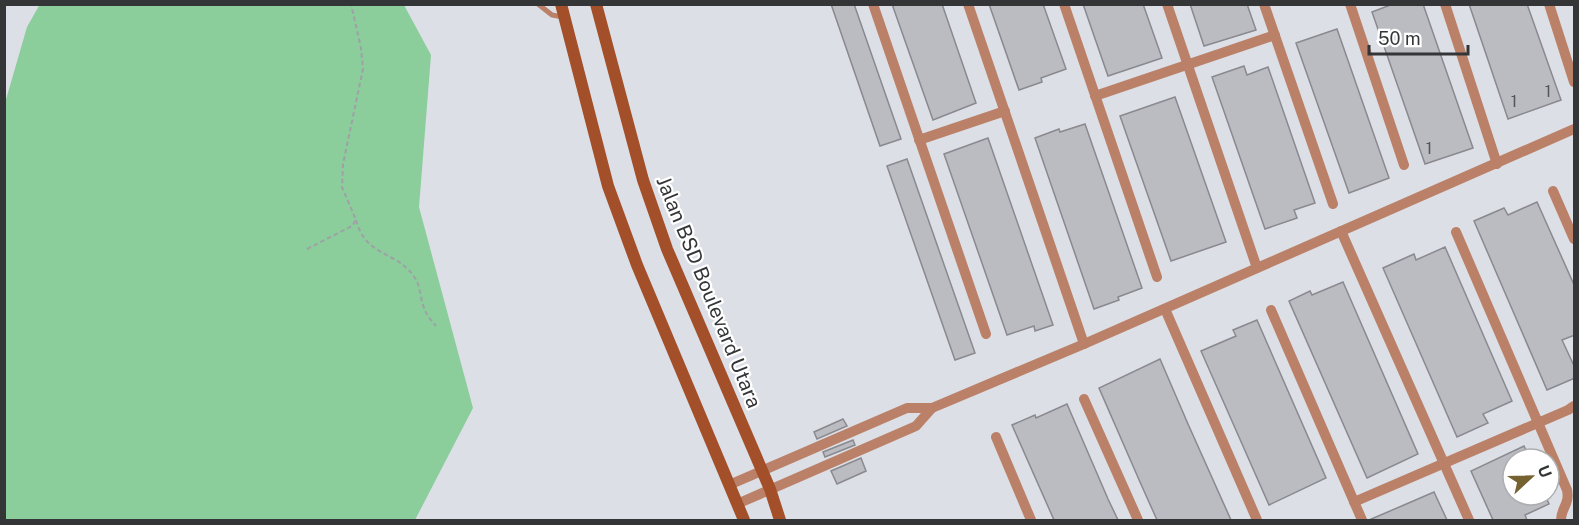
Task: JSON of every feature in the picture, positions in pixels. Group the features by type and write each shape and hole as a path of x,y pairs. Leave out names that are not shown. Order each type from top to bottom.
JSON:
{"main road":[{"path":"561,4 608,186 637,265 744,520"},
{"name":"Jalan BSD Boulevard Utara","path":"596,4 646,190 667,249 770,489 780,520"}],"street":[{"path":"873,4 986,334"},
{"path":"968,4 1084,344"},
{"path":"1064,4 1157,277"},
{"path":"1167,4 1257,268"},
{"path":"1264,4 1333,204"},
{"path":"1350,4 1404,165"},
{"path":"1445,4 1497,164"},
{"path":"1548,4 1575,82"},
{"path":"1095,96 1275,35"},
{"path":"920,140 1005,111"},
{"path":"729,485 907,408 932,408 1165,309 1575,129"},
{"path":"1553,191 1575,239"},
{"path":"1341,231 1469,520"},
{"path":"1456,232 1567,490 1569,498 1561,516 1562,520"},
{"path":"1165,309 1257,520"},
{"path":"1271,310 1362,520"},
{"path":"1084,399 1137,520"},
{"path":"1354,502 1575,406"},
{"path":"737,504 916,426 932,408"},
{"path":"873,423 880,441"},
{"path":"996,436 1032,520"}],"lane":[{"path":"538,4 552,15 564,17"}],"path":[{"path":"351,4 361,48 363,69 343,164 342,187 360,233 374,249 397,260 416,279 425,310 436,326"},
{"path":"307,249 352,226 356,220"}],"green space":[{"path":"40,4 404,5 431,55 419,207 473,408 415,520 5,520 5,103 27,27"}],"building":[{"path":"831,4 854,4 901,139 880,146"},
{"path":"892,4 942,4 976,103 933,120"},
{"path":"989,4 1043,4 1066,69 1041,78 1042,82 1019,90"},
{"path":"1083,4 1143,4 1162,58 1108,76"},
{"path":"1190,4 1247,4 1256,30 1204,46"},
{"path":"1393,4 1423,4 1473,148 1425,164 1372,12"},
{"path":"1469,4 1527,4 1561,100 1508,119"},
{"path":"1337,29 1389,178 1349,193 1296,43"},
{"path":"1244,66 1247,75 1268,67 1315,203 1294,210 1297,218 1265,229 1212,77"},
{"path":"1175,97 1226,242 1171,261 1120,116"},
{"path":"1085,124 1142,288 1094,309 1035,138 1059,129 1060,132"},
{"path":"988,138 1053,325 1035,331 1034,326 1007,335 944,154"},
{"path":"907,159 975,353 955,360 887,166"},
{"path":"1537,202 1575,287 1575,335 1562,340 1575,368 1575,378 1547,390 1474,221 1504,208 1508,215"},
{"path":"1445,247 1512,401 1483,414 1488,423 1457,437 1383,268 1414,254 1416,260"},
{"path":"1343,282 1418,454 1367,478 1289,301 1310,291 1312,295"},
{"path":"1257,320 1326,478 1269,505 1201,351 1236,336 1233,330"},
{"path":"1160,359 1231,520 1157,520 1140,482 1099,388"},
{"path":"1067,404 1118,520 1054,520 1012,425 1035,415 1036,418"},
{"path":"843,419 847,426 817,439 814,432"},
{"path":"853,440 855,445 825,457 823,452"},
{"path":"1501,457 1501,507 1542,507 1525,515 1527,520 1493,520 1471,471"},
{"path":"861,458 866,471 837,484 831,471"},
{"path":"1434,492 1447,520 1369,520 1404,505"}]}
